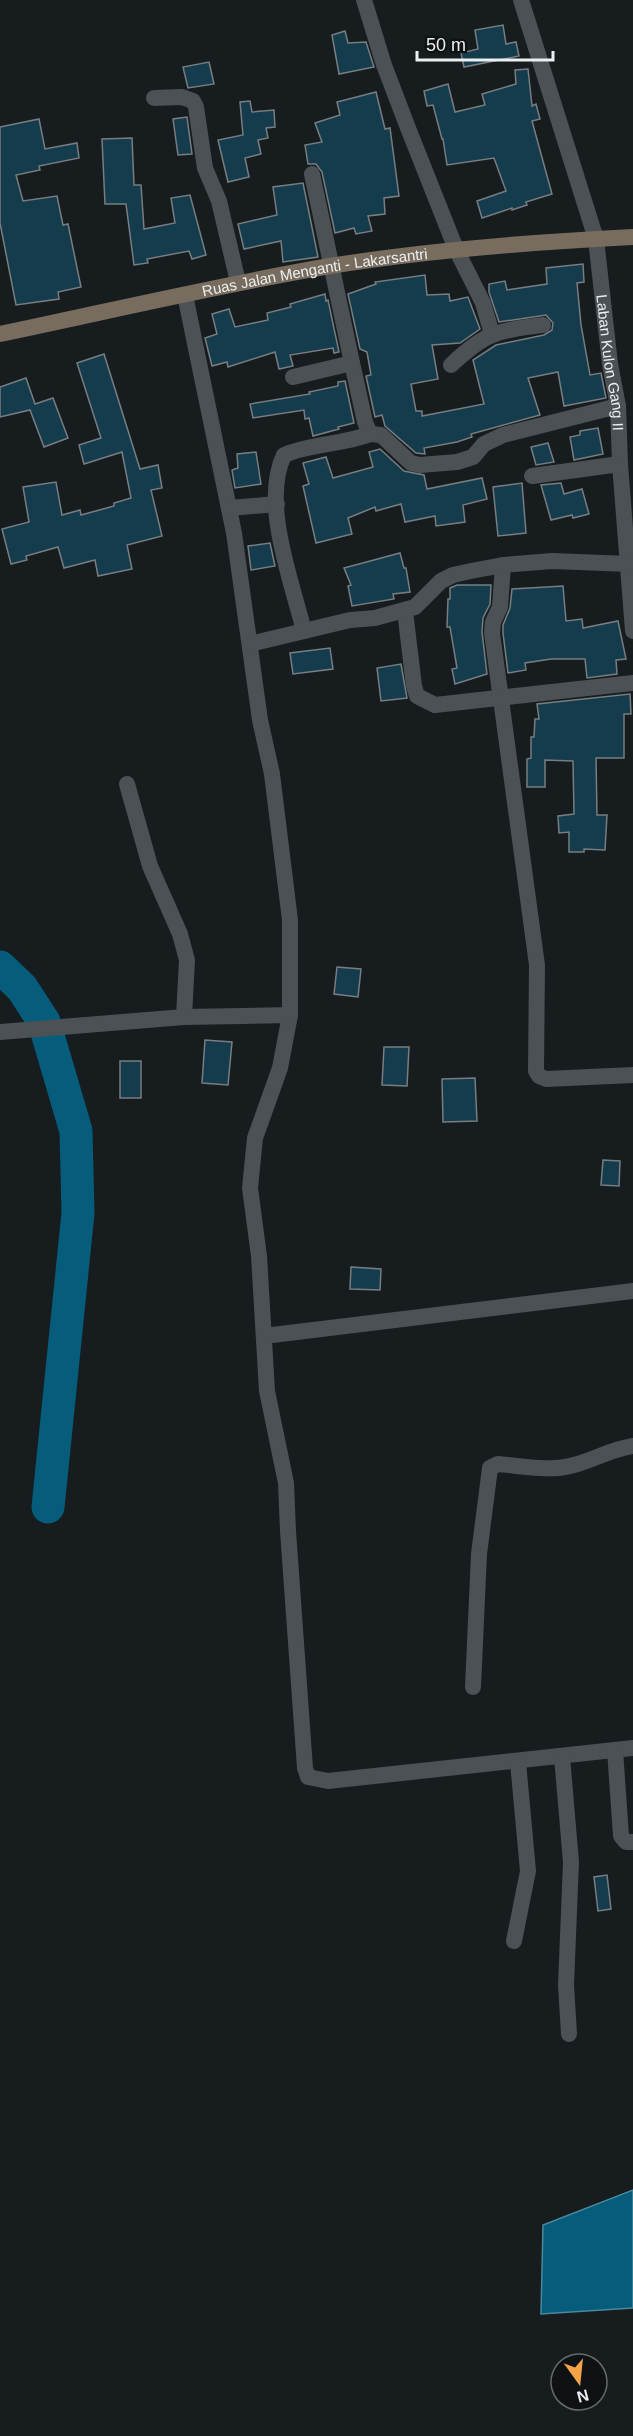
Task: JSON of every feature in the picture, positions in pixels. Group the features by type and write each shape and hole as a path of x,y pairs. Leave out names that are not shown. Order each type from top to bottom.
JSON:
{"main road":[{"name":"Ruas Jalan Menganti - Lakarsantri","path":"0,334 238,282 331,266 456,249 633,237"}],"street":[{"path":"364,0 384,65 456,249 483,303 492,333"},
{"name":"Laban Kulon Gang II","path":"521,0 596,239 610,364 618,406 620,464 628,496 633,631"},
{"path":"154,99 182,97 193,101 196,107 205,168 219,201 238,282"},
{"path":"312,174 365,422 370,434"},
{"path":"185,294 229,508 260,720 272,774 290,920 290,1016 280,1068 255,1138 250,1188 259,1256 267,1391 286,1483 303,1758 308,1777 328,1781 633,1748"},
{"path":"452,365 472,345 492,333 543,325"},
{"path":"293,377 352,363"},
{"path":"304,631 281,540 276,488 279,465 284,455 321,444 351,442 370,434 381,435 411,463 420,465 457,462 473,457 484,444 503,435 618,406"},
{"path":"532,477 620,464"},
{"path":"229,508 277,504"},
{"path":"250,644 350,620 375,618 405,611 415,607 441,581 453,575 502,565 552,561 629,564"},
{"path":"502,565 500,607 493,622 492,633 537,965 536,1071 539,1076 546,1079 633,1075"},
{"path":"405,611 411,667 417,696 435,705 633,682"},
{"path":"127,784 150,866 180,934 186,960 184,1017"},
{"path":"0,1032 184,1017 290,1016"},
{"path":"264,1336 633,1292"},
{"path":"473,1687 479,1554 490,1468 498,1464 572,1466 615,1449 633,1446"},
{"path":"615,1750 621,1836 626,1842 633,1842"},
{"path":"562,1757 571,1862 566,1985 569,2034"},
{"path":"514,1941 528,1871 518,1762"}],"water":[{"path":"633,2190 633,2308 541,2314 543,2225"}],"building":[{"path":"503,25 506,44 516,42 519,56 464,67 461,53 478,49 475,30"},
{"path":"345,31 348,43 366,42 374,67 339,74 332,35"},
{"path":"209,62 214,84 188,88 183,67"},
{"path":"528,69 532,106 536,104 540,119 532,121 552,194 526,202 527,205 482,218 477,201 506,191 494,158 447,165 443,139 433,105 427,106 424,91 448,84 455,112 485,105 482,94 516,84 515,70"},
{"path":"376,92 385,129 390,128 399,196 384,198 385,214 368,216 372,231 356,234 354,228 335,233 322,172 316,164 308,164 305,145 322,142 315,123 340,115 337,102"},
{"path":"250,101 252,112 274,110 275,127 266,128 268,138 258,140 261,154 245,158 249,177 228,182 218,140 243,135 240,102"},
{"path":"187,117 192,154 178,155 173,119"},
{"path":"39,119 45,149 77,143 79,158 39,166 40,170 16,175 23,201 57,196 63,225 68,224 81,287 58,292 59,299 16,305 0,223 0,127"},
{"path":"132,138 134,185 141,185 144,229 175,223 171,198 190,195 206,255 192,259 189,251 147,259 148,263 134,265 126,204 105,204 102,139"},
{"path":"303,183 318,257 283,262 281,241 244,249 238,224 277,215 273,187"},
{"path":"583,264 584,282 577,283 581,325 590,375 601,373 606,398 564,406 558,372 528,378 540,415 471,434 472,437 457,442 424,448 425,454 416,453 385,426 382,415 375,417 366,376 371,375 367,352 360,349 348,294 376,284 375,282 425,275 427,295 449,294 450,301 468,297 480,329 460,343 432,345 438,379 411,384 416,411 422,411 422,416 484,404 473,360 496,345 544,335 552,330 553,323 546,315 499,322 489,292 489,284 505,281 507,290 547,284 546,268"},
{"path":"325,294 339,352 334,353 333,348 290,355 293,366 279,369 275,352 228,367 227,362 212,366 205,338 217,334 212,314 229,309 235,327 268,320 267,313"},
{"path":"104,354 140,469 158,465 162,488 151,490 162,536 127,545 132,569 98,576 95,560 64,568 58,547 26,556 27,560 11,564 2,529 29,522 23,487 56,482 62,515 80,510 81,515 114,506 114,503 131,498 122,452 84,464 79,445 101,438 77,363"},
{"path":"26,378 35,404 53,398 68,438 44,447 30,410 0,417 0,387"},
{"path":"345,381 354,423 313,436 309,418 305,419 304,410 253,418 250,404 310,394 309,392 338,386 338,382"},
{"path":"598,428 603,454 574,460 570,437 580,435 580,431"},
{"path":"548,443 554,462 536,465 531,447"},
{"path":"380,449 404,471 424,475 427,489 482,478 487,499 463,505 465,522 436,526 435,516 405,522 401,504 376,511 375,507 348,518 352,534 316,543 303,486 309,484 303,463 326,457 333,478 373,467 369,452"},
{"path":"256,452 261,484 235,488 232,470 238,468 237,454"},
{"path":"522,483 526,533 498,536 493,487"},
{"path":"561,483 564,494 582,489 589,514 551,520 541,485"},
{"path":"270,543 275,566 251,570 248,546"},
{"path":"400,553 404,568 406,568 410,592 393,594 394,599 352,606 348,586 351,585 344,568"},
{"path":"457,585 491,585 490,604 483,618 482,632 487,674 455,684 452,669 457,668 450,627 447,627 450,588"},
{"path":"563,586 566,621 582,619 583,628 618,621 626,659 616,660 617,674 587,678 585,659 551,659 525,663 526,670 508,673 503,625 510,608 512,589"},
{"path":"330,648 333,669 293,674 290,653"},
{"path":"401,664 407,698 381,701 377,668"},
{"path":"630,694 631,714 624,714 624,758 596,758 597,815 607,815 605,850 584,849 584,852 569,852 569,832 559,833 558,816 574,814 573,761 545,760 545,787 527,787 527,759 531,758 531,737 534,737 535,719 539,719 537,704"},
{"path":"337,967 361,969 358,997 334,994"},
{"path":"205,1040 232,1042 228,1085 202,1083"},
{"path":"384,1047 409,1047 407,1086 382,1085"},
{"path":"120,1061 141,1061 141,1098 120,1098"},
{"path":"475,1078 477,1121 443,1122 442,1079"},
{"path":"603,1160 620,1161 619,1186 601,1185"},
{"path":"351,1267 381,1269 380,1290 350,1289"},
{"path":"607,1875 611,1909 598,1911 594,1877"}],"waterway":[{"path":"0,967 22,988 44,1022 76,1131 78,1213 48,1507"}]}
